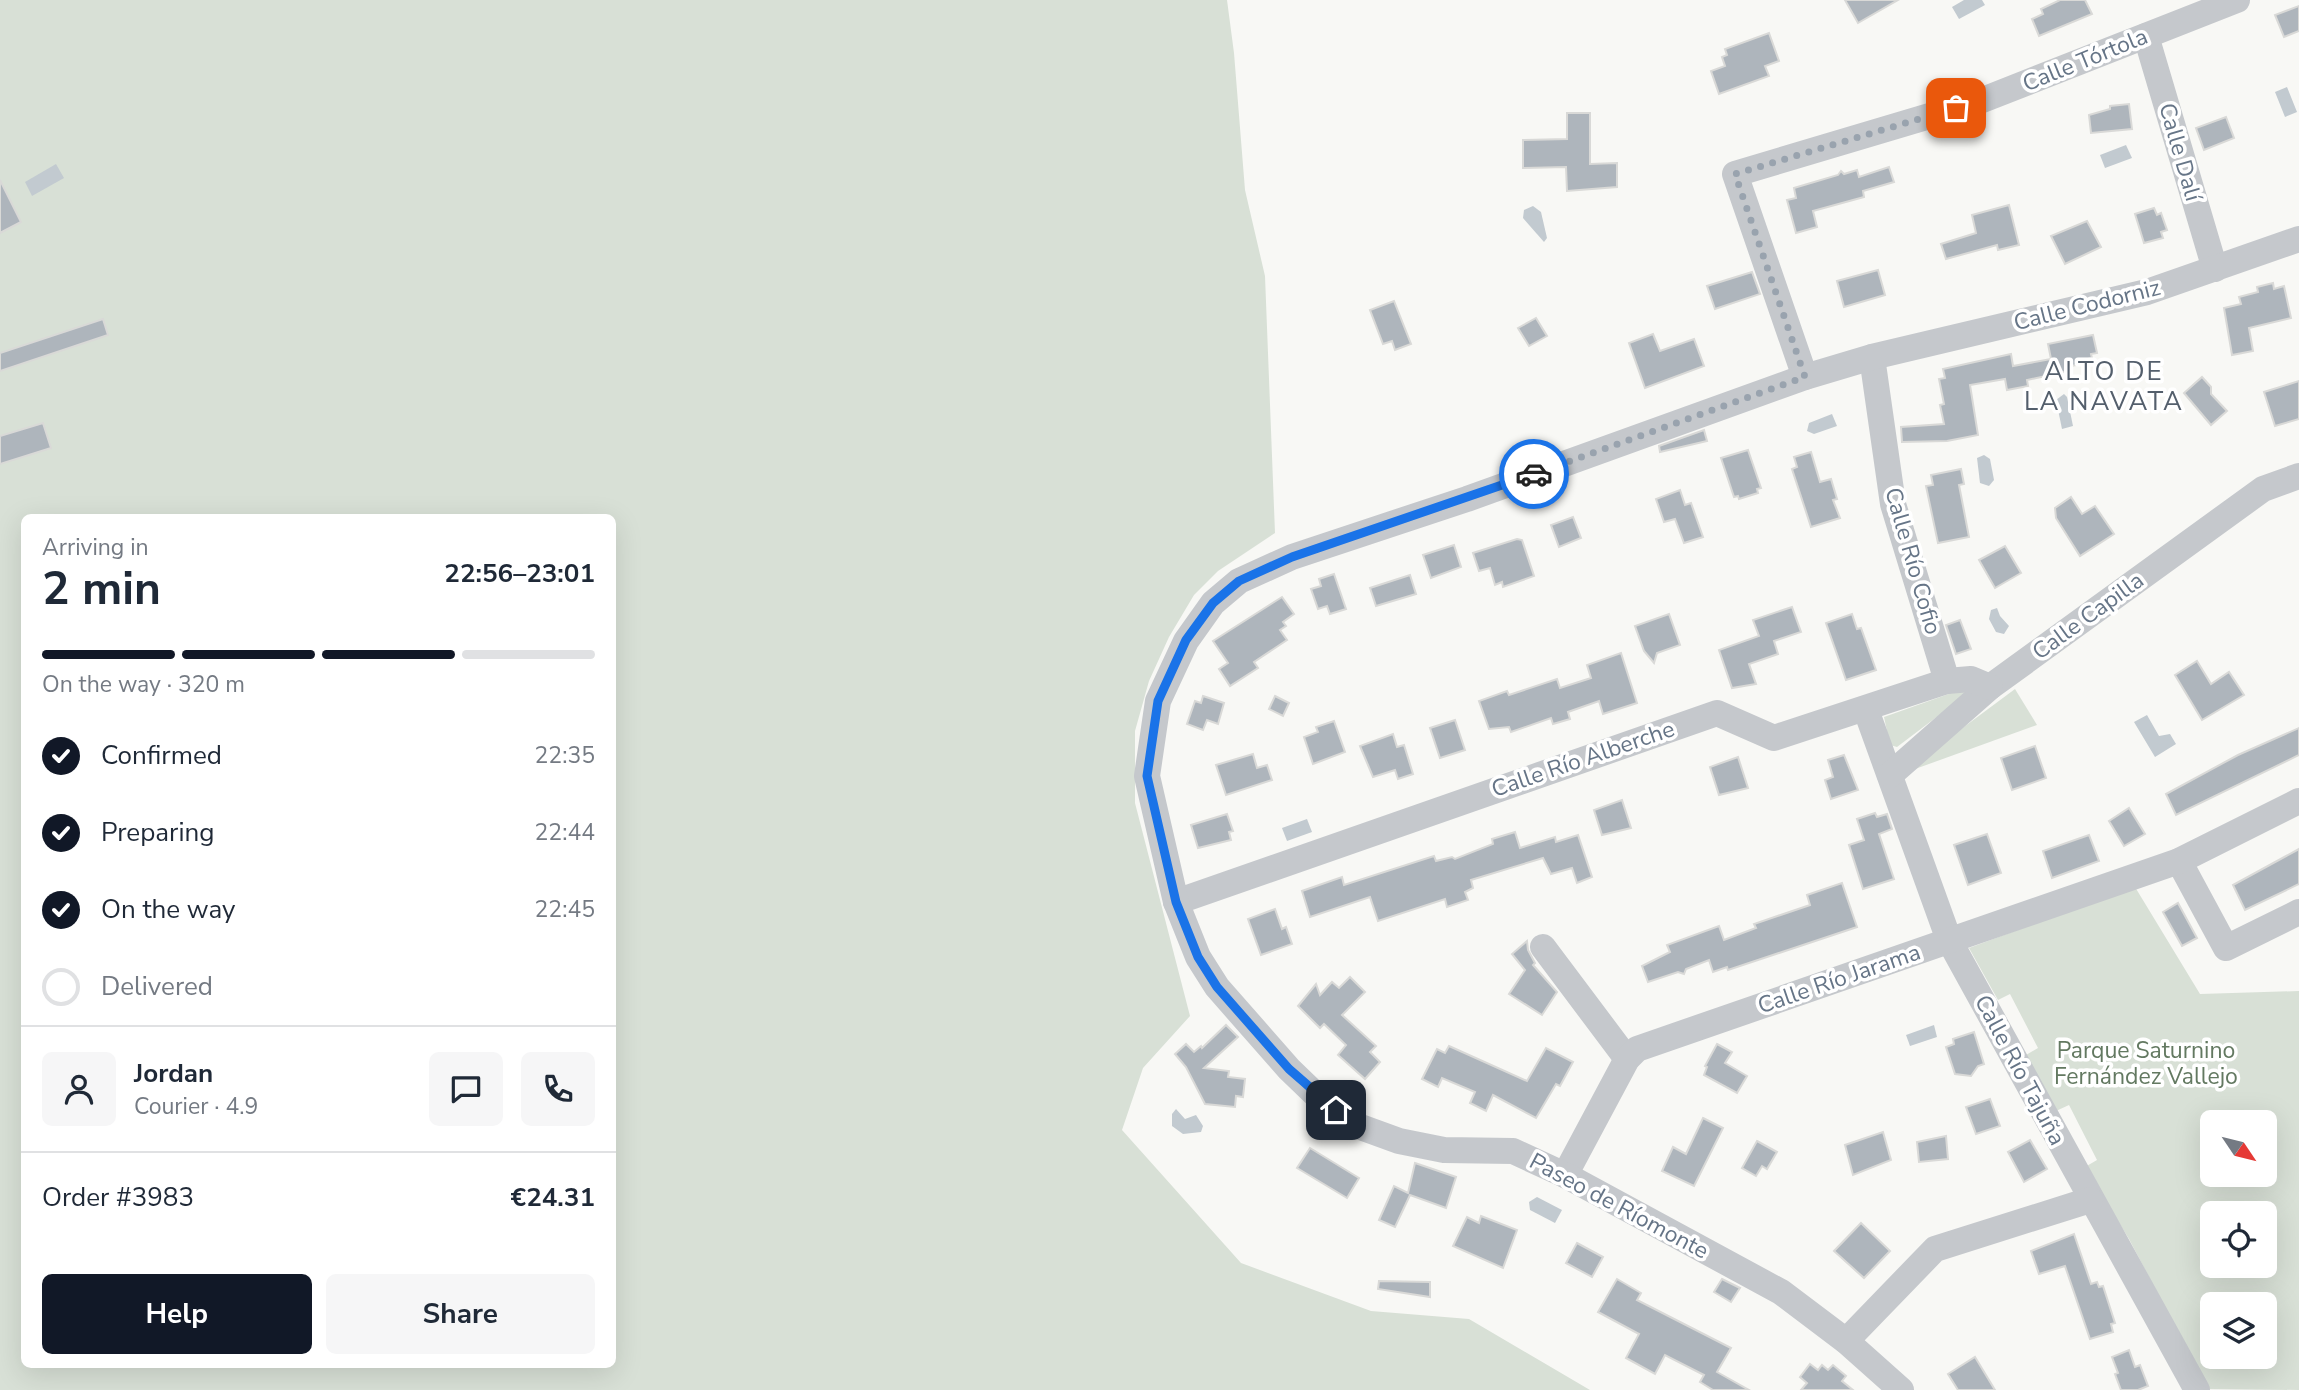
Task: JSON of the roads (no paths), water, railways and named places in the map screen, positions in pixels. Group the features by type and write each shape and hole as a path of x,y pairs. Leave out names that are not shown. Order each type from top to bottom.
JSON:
{"street":[{"name":"Calle Tórtola","path":"1805,377 1735,174 1980,101 2236,0"},
{"name":"Calle Dalí","path":"2146,36 2215,269"},
{"name":"Calle Codorniz","path":"1805,377 1872,357 2147,292 2299,239"},
{"name":"Calle Río Cofio","path":"1872,357 1893,504 1947,681"},
{"name":"Paseo de Ríomonte","path":"1805,377 1467,499 1292,557 1239,581 1213,603 1186,640 1158,701 1147,776 1176,902 1198,957 1217,987 1289,1069 1317,1096 1355,1125 1399,1141 1444,1150 1513,1151 1565,1175 1781,1292 1846,1341 1901,1390"},
{"name":"Calle Capilla","path":"1890,775 1990,687 2263,489 2299,476"},
{"name":"Calle Río Alberche","path":"1176,902 1717,712 1774,738 1866,710 1947,681 1971,678 1990,687"},
{"path":"1866,710 1949,940"},
{"name":"Calle Río Jarama","path":"1627,1059 1637,1049 2179,861 2299,801"},
{"path":"2179,861 2226,948 2299,912"},
{"name":"Calle Río Tajuña","path":"1949,940 2197,1390"},
{"path":"1543,947 1627,1059 1565,1175"},
{"path":"1846,1341 1935,1249 2090,1200"}],"district":[{"name":"ALTO DE LA NAVATA","path":"2104,386"}],"park label":[{"name":"Parque Saturnino Fernández Vallejo","path":"2146,1063"}]}
